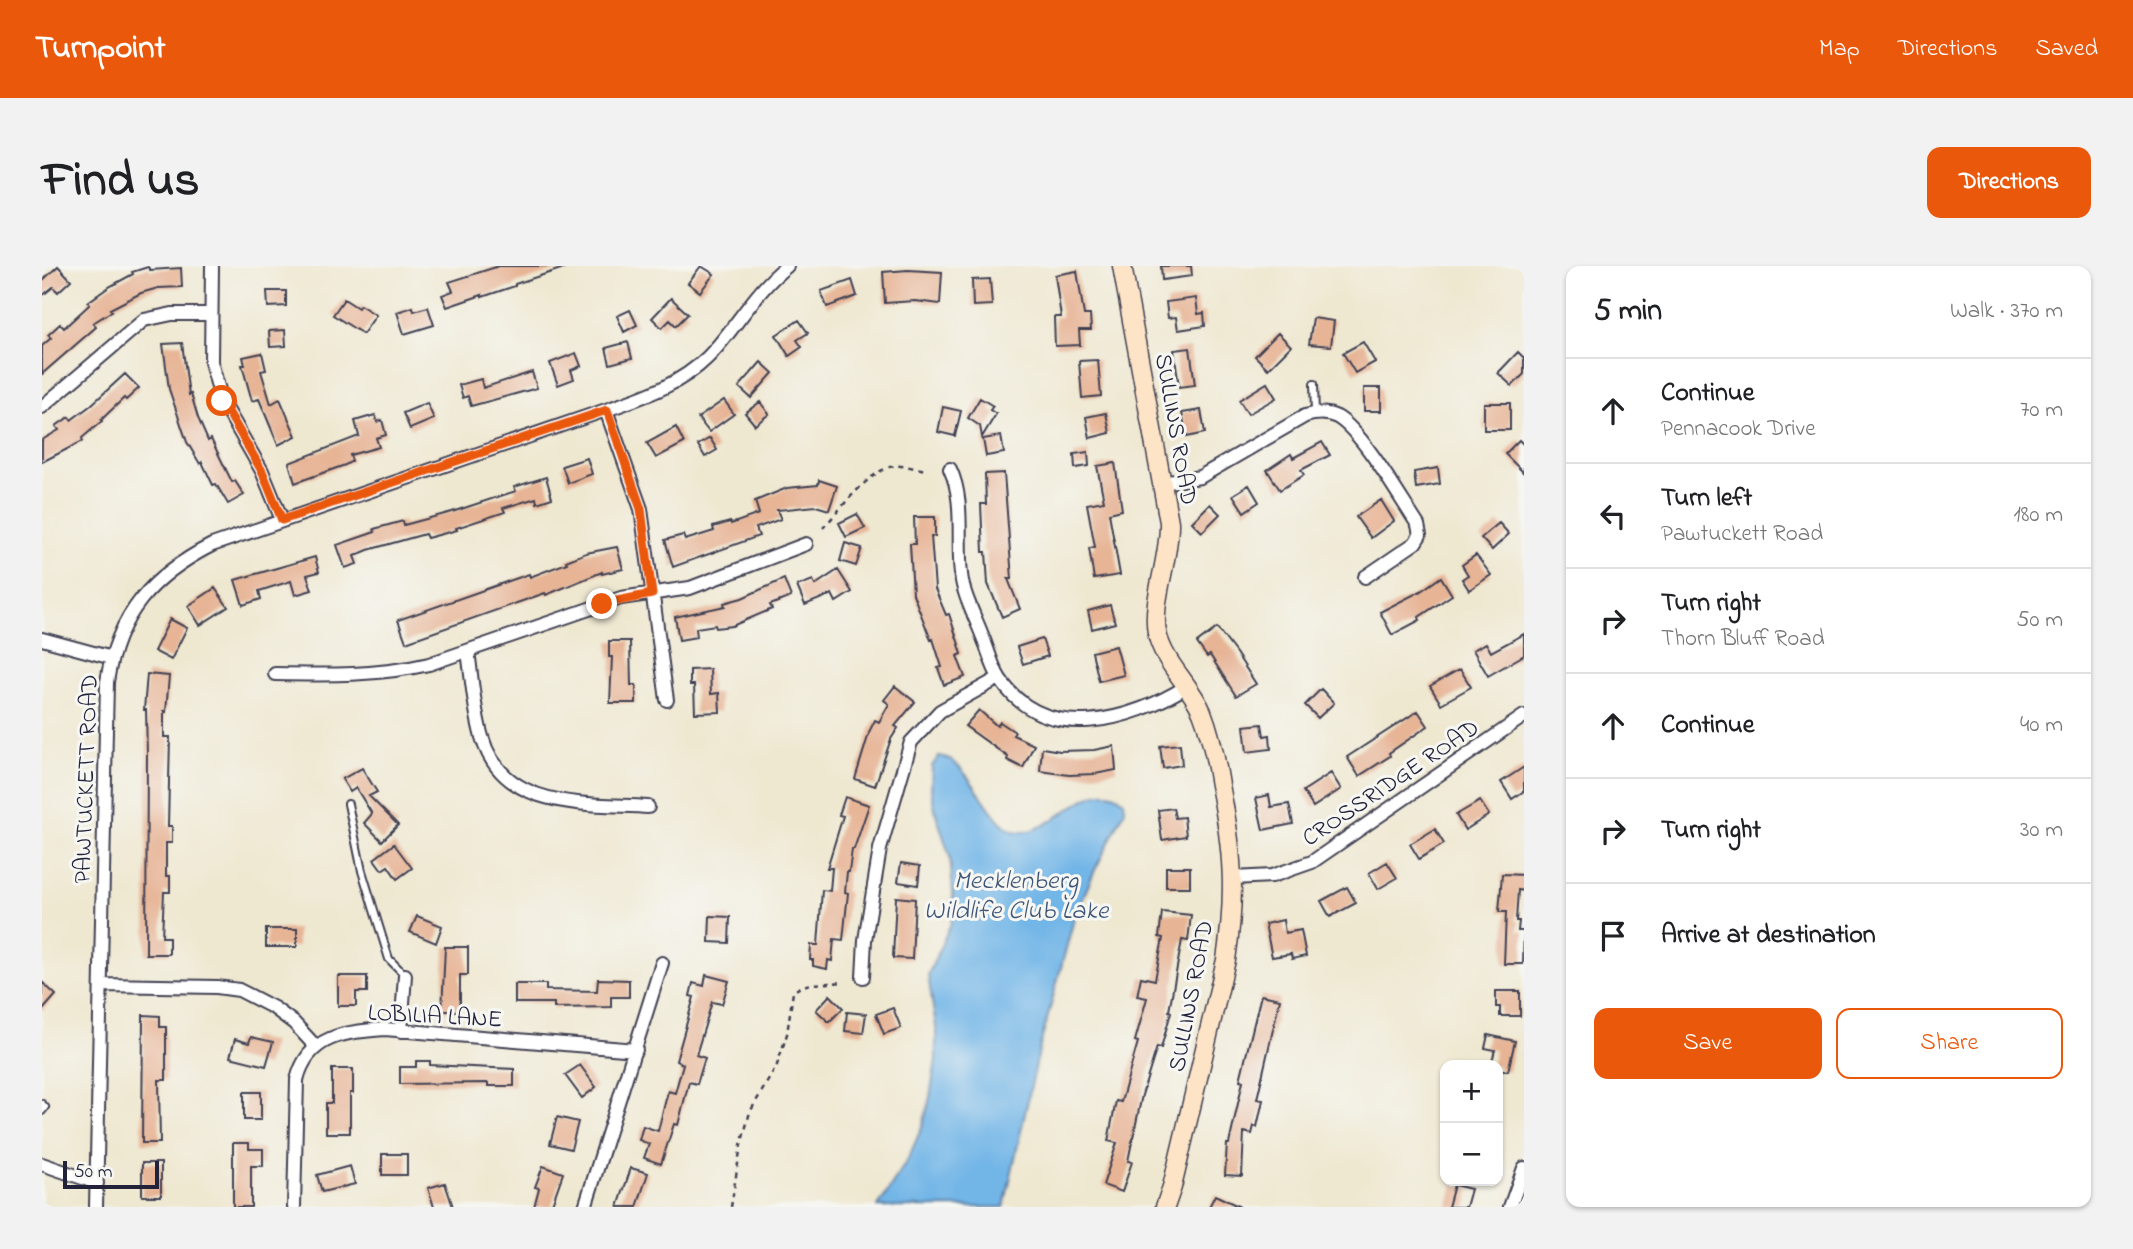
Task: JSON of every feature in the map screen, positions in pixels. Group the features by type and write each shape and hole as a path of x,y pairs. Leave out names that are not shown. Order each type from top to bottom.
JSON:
{"street":[{"path":"212,266 211,362 222,401 262,471 282,520"},
{"name":"PAWTUCKETT ROAD","path":"96,1207 107,682 111,658 129,617 142,597 174,566 212,545 658,391 690,373 708,357 764,288 787,266"},
{"name":"SULLINS ROAD","path":"1122,266 1162,483 1169,539 1156,624 1163,651 1203,715 1229,827 1233,878 1231,929 1219,997 1165,1207"},
{"path":"42,407 144,320 172,314 211,314"},
{"path":"607,410 641,509 667,700"},
{"path":"1162,483 1200,477 1293,421 1315,413 1336,417 1351,428 1418,524 1420,535 1415,543 1365,577"},
{"path":"950,469 957,490 963,586 999,678 1021,702 1058,720 1099,720 1154,705 1187,686"},
{"path":"275,674 328,675 404,670 468,651 602,604 690,588 806,544"},
{"path":"42,639 111,658"},
{"path":"468,651 482,737 496,766 510,781 550,800 648,807"},
{"path":"863,976 865,940 880,849 911,742 940,711 999,678"},
{"name":"CROSSRIDGE ROAD","path":"1233,878 1272,876 1312,862 1524,716"},
{"path":"585,1207 662,963"},
{"path":"401,1031 405,975"},
{"path":"101,985 217,987 239,990 274,1008 316,1047 309,1052 301,1065 297,1080 294,1207"},
{"name":"LOBILIA LANE","path":"316,1047 346,1033 385,1029 636,1051"},
{"path":"42,1164 96,1183"},
{"path":"1510,1207 1524,1168"}],"lane":[{"path":"1314,384 1315,413"},
{"path":"348,804 362,871 389,959 405,975"},
{"path":"42,1104 45,1107 42,1111"}],"path":[{"path":"822,528 863,485 886,469 903,466 928,470"},
{"path":"731,1207 741,1145 750,1112 777,1065 787,1034 793,992 800,986 841,982"}],"water":[{"name":"Mecklenberg Wildlife Club Lake","path":"939,756 950,760 961,769 999,820 1009,829 1019,832 1033,830 1100,793 1112,794 1124,801 1125,810 1074,919 1040,1046 1004,1207 878,1207 908,1159 922,1127 936,1060 936,1027 928,975 951,923 953,895 950,857 931,790 932,766"}],"building":[{"path":"58,266 71,280 58,292 53,287 42,296 42,281"},
{"path":"499,266 564,268 447,307 442,295 453,291 449,282"},
{"path":"701,266 714,274 700,292 688,283"},
{"path":"1161,266 1191,266 1192,276 1162,280"},
{"path":"148,267 150,270 181,268 182,287 158,288 141,293 110,309 112,311 93,323 96,327 42,374 42,346 51,338 48,335 60,324 64,328 89,305 88,302 109,287 133,274 132,272"},
{"path":"1077,271 1084,315 1090,315 1091,330 1079,330 1080,345 1055,346 1054,317 1061,317 1055,275"},
{"path":"883,272 942,272 940,304 915,301 885,303"},
{"path":"990,279 992,305 973,306 972,280"},
{"path":"852,280 857,296 827,307 821,291"},
{"path":"267,291 286,291 286,306 268,307"},
{"path":"671,298 688,314 676,326 670,320 662,328 652,318"},
{"path":"1196,298 1198,314 1204,313 1205,326 1178,330 1176,317 1168,318 1166,302"},
{"path":"344,299 376,315 363,334 333,315"},
{"path":"413,307 414,311 428,307 434,325 404,334 397,312"},
{"path":"630,310 637,325 624,332 617,316"},
{"path":"1313,318 1334,321 1331,346 1309,344"},
{"path":"799,320 808,333 797,340 802,347 789,356 776,335"},
{"path":"285,330 286,346 270,347 269,331"},
{"path":"1278,333 1291,346 1268,369 1255,356"},
{"path":"628,342 632,358 610,364 606,348"},
{"path":"1363,342 1375,362 1355,373 1343,353"},
{"path":"182,343 189,395 191,394 198,418 232,482 235,481 244,495 228,504 187,442 169,389 163,344"},
{"path":"1190,348 1195,385 1179,387 1174,350"},
{"path":"1518,352 1524,358 1524,374 1512,386 1498,373"},
{"path":"262,353 266,370 261,371 271,404 280,399 296,436 278,445 259,399 252,401 242,365 245,365 243,357"},
{"path":"576,353 581,366 571,370 574,379 558,385 550,363"},
{"path":"1098,360 1101,396 1082,398 1079,361"},
{"path":"761,362 773,373 751,398 739,387"},
{"path":"532,372 537,388 471,406 468,396 463,398 459,385 481,379 483,388"},
{"path":"125,374 139,388 126,400 124,398 82,438 83,441 42,462 42,440 59,430 56,426 69,417 71,420 90,406"},
{"path":"1267,383 1276,398 1248,414 1239,400"},
{"path":"1364,388 1381,388 1381,411 1364,411"},
{"path":"980,398 993,406 990,410 996,414 982,437 980,426 968,418"},
{"path":"724,400 734,414 709,432 698,418"},
{"path":"760,402 769,414 755,425 745,413"},
{"path":"427,403 434,419 410,429 403,413"},
{"path":"1484,403 1510,403 1510,430 1484,430"},
{"path":"943,407 961,411 955,436 938,432"},
{"path":"1201,410 1205,433 1187,437 1182,413"},
{"path":"1106,413 1110,433 1090,438 1086,417"},
{"path":"375,415 377,422 382,420 386,435 376,438 379,447 350,455 352,461 345,465 295,483 289,463 359,436 355,421"},
{"path":"676,427 684,443 656,458 647,443"},
{"path":"1001,436 1004,453 986,456 983,439"},
{"path":"710,438 717,450 705,457 698,445"},
{"path":"1519,440 1524,445 1524,473 1505,454"},
{"path":"1322,442 1330,455 1301,470 1304,475 1280,490 1267,470 1291,454 1293,458"},
{"path":"1088,452 1089,466 1075,468 1074,454"},
{"path":"587,458 592,474 568,483 562,466"},
{"path":"1115,463 1122,510 1109,513 1120,575 1094,579 1089,548 1095,547 1087,504 1104,501 1097,466"},
{"path":"1438,468 1440,484 1416,488 1414,472"},
{"path":"1004,473 1012,579 1008,579 1020,609 1002,617 988,584 986,552 983,552 981,504 986,504 985,474"},
{"path":"546,477 552,498 537,503 536,498 503,508 505,512 456,528 457,530 427,538 425,534 368,550 354,556 357,564 345,568 337,545 375,532 374,529 403,521 404,525 452,512 516,491 514,487"},
{"path":"819,480 837,486 829,510 816,506 777,510 781,519 756,528 759,536 673,567 665,540 683,535 685,540 714,531 713,527 759,514 755,501 787,488 818,485"},
{"path":"1249,485 1259,502 1244,512 1233,495"},
{"path":"1381,500 1394,521 1371,538 1356,517"},
{"path":"1210,504 1220,514 1202,532 1192,522"},
{"path":"857,514 865,528 846,537 839,523"},
{"path":"914,517 935,517 935,536 931,536 935,589 946,615 949,614 962,654 957,656 965,677 944,685 938,668 942,667 933,639 931,640 913,594 910,544 915,544"},
{"path":"1499,523 1509,534 1492,550 1481,538"},
{"path":"845,543 862,548 856,566 840,561"},
{"path":"617,547 623,569 602,572 546,595 545,593 406,642 398,620 529,574 530,577 586,553"},
{"path":"1476,555 1491,575 1469,590 1462,579 1468,575 1462,565"},
{"path":"315,557 319,572 307,575 312,590 295,595 291,581 259,591 261,599 243,605 235,580"},
{"path":"838,570 852,592 836,602 832,594 805,605 797,586 813,580 815,585"},
{"path":"1441,577 1452,595 1419,617 1420,620 1392,635 1380,612 1421,591"},
{"path":"784,579 791,597 770,605 772,609 732,626 696,628 697,637 679,640 675,617 725,606 724,603"},
{"path":"215,588 228,607 200,625 188,606"},
{"path":"1110,605 1115,623 1092,629 1088,611"},
{"path":"170,619 187,628 171,660 154,651"},
{"path":"1217,628 1256,684 1236,696 1210,655 1207,657 1197,643"},
{"path":"1524,634 1524,655 1488,676 1473,650 1486,643 1491,652"},
{"path":"1042,639 1048,656 1023,664 1017,647"},
{"path":"609,641 630,641 631,685 636,685 636,703 610,703 612,657 609,657"},
{"path":"1116,646 1124,675 1099,681 1092,652"},
{"path":"710,669 711,694 719,693 720,712 695,713 694,685 690,685 690,670"},
{"path":"1460,669 1471,687 1441,704 1430,686"},
{"path":"147,674 169,676 166,712 164,711 164,737 170,737 168,826 172,826 172,843 166,843 166,876 170,876 170,892 164,892 162,937 169,937 169,954 146,954 147,754 144,710"},
{"path":"895,686 915,702 895,726 898,728 891,739 875,786 855,779 870,730 875,720 879,722 889,704 884,700"},
{"path":"1321,689 1334,703 1318,718 1305,705"},
{"path":"979,710 997,726 1000,722 1015,732 1013,735 1034,745 1023,768 1007,760 1008,757 965,726"},
{"path":"1418,711 1428,726 1359,776 1347,757"},
{"path":"1262,724 1264,736 1270,735 1271,749 1247,752 1244,726"},
{"path":"1180,744 1182,765 1163,768 1160,746"},
{"path":"1114,746 1116,770 1069,775 1040,771 1042,748 1060,751 1094,750"},
{"path":"1524,767 1524,791 1512,799 1501,782"},
{"path":"362,768 377,792 369,796 398,825 382,841 364,823 372,814 356,788 350,792 342,779"},
{"path":"1331,773 1341,789 1313,807 1303,791"},
{"path":"1269,795 1271,807 1289,804 1293,824 1263,830 1256,798"},
{"path":"845,797 869,805 852,849 847,872 845,892 848,893 843,940 834,939 832,961 828,960 827,969 813,966 813,960 810,960 811,945 818,945 822,890 830,891 832,868 827,868 843,816 839,815"},
{"path":"1480,801 1489,815 1465,830 1456,815"},
{"path":"1173,808 1175,818 1184,817 1186,836 1162,840 1158,810"},
{"path":"1435,829 1444,844 1419,859 1410,844"},
{"path":"394,844 412,868 397,879 388,866 382,870 374,859"},
{"path":"1387,862 1397,878 1378,889 1369,873"},
{"path":"901,863 920,866 918,885 898,882"},
{"path":"1166,867 1190,867 1190,887 1166,887"},
{"path":"1502,874 1524,875 1524,891 1518,890 1516,921 1519,921 1518,931 1524,931 1523,964 1504,964 1506,912 1499,912"},
{"path":"1347,887 1356,903 1330,917 1321,901"},
{"path":"896,897 915,899 912,959 893,958"},
{"path":"1162,912 1191,915 1188,941 1182,940 1169,1011 1171,1012 1161,1048 1157,1047 1142,1095 1128,1161 1132,1162 1122,1192 1103,1185 1117,1143 1108,1141 1116,1101 1121,1102 1138,1042 1135,1041 1147,998 1137,996 1141,977 1155,980 1163,938 1159,937"},
{"path":"417,916 442,926 436,943 410,932"},
{"path":"710,916 730,917 729,943 709,942"},
{"path":"1283,920 1285,933 1301,930 1306,956 1292,959 1291,954 1272,957 1265,924"},
{"path":"266,929 297,929 297,947 266,947"},
{"path":"445,947 468,947 468,975 460,975 460,1011 442,1011"},
{"path":"706,975 729,981 722,1004 712,1002 696,1055 705,1058 697,1084 689,1082 678,1125 674,1124 661,1164 644,1158 649,1144 639,1140 643,1126 658,1131 668,1091 675,1093 683,1064 676,1061 694,997 690,996 693,983 704,986"},
{"path":"338,976 367,976 367,992 356,992 356,1006 338,1006"},
{"path":"598,979 629,980 629,997 611,997 611,1007 554,1008 554,1003 515,1003 515,984 546,984 546,990 597,991"},
{"path":"42,982 56,995 42,1011"},
{"path":"1496,991 1520,991 1520,1016 1500,1016 1500,1007 1496,1007"},
{"path":"830,995 843,1008 829,1022 816,1010"},
{"path":"1261,995 1280,999 1257,1099 1263,1100 1257,1127 1254,1126 1252,1134 1244,1132 1242,1176 1225,1175 1227,1144"},
{"path":"893,1008 901,1028 884,1034 876,1014"},
{"path":"847,1012 866,1014 863,1033 845,1031"},
{"path":"143,1015 160,1016 160,1027 166,1027 166,1080 159,1080 160,1143 142,1143"},
{"path":"1488,1035 1515,1041 1508,1071 1503,1070 1503,1060 1492,1060 1495,1050 1485,1048"},
{"path":"251,1037 273,1042 266,1066 230,1057 235,1039 249,1043"},
{"path":"416,1061 430,1061 430,1065 514,1069 514,1086 488,1086 488,1083 400,1084 400,1067 416,1067"},
{"path":"580,1065 596,1087 582,1098 565,1075"},
{"path":"332,1069 353,1069 350,1133 326,1133 326,1103 332,1103"},
{"path":"244,1092 261,1092 261,1120 244,1120"},
{"path":"557,1117 578,1122 571,1149 550,1144"},
{"path":"233,1143 249,1143 249,1149 263,1149 263,1166 251,1166 251,1207 233,1207"},
{"path":"382,1154 407,1154 407,1175 382,1175"},
{"path":"142,1163 161,1163 161,1196 142,1196"},
{"path":"350,1166 355,1184 322,1192 317,1175"},
{"path":"543,1166 563,1173 551,1207 534,1207 539,1188 535,1187"},
{"path":"631,1168 648,1173 637,1207 618,1207"},
{"path":"445,1183 453,1207 434,1207 428,1188"},
{"path":"1454,1186 1471,1189 1466,1207 1448,1207"},
{"path":"1215,1195 1240,1207 1209,1207"}],"route":[{"path":"222,401 262,471 282,520 607,410 641,509 652,594 621,598 602,604"}]}
